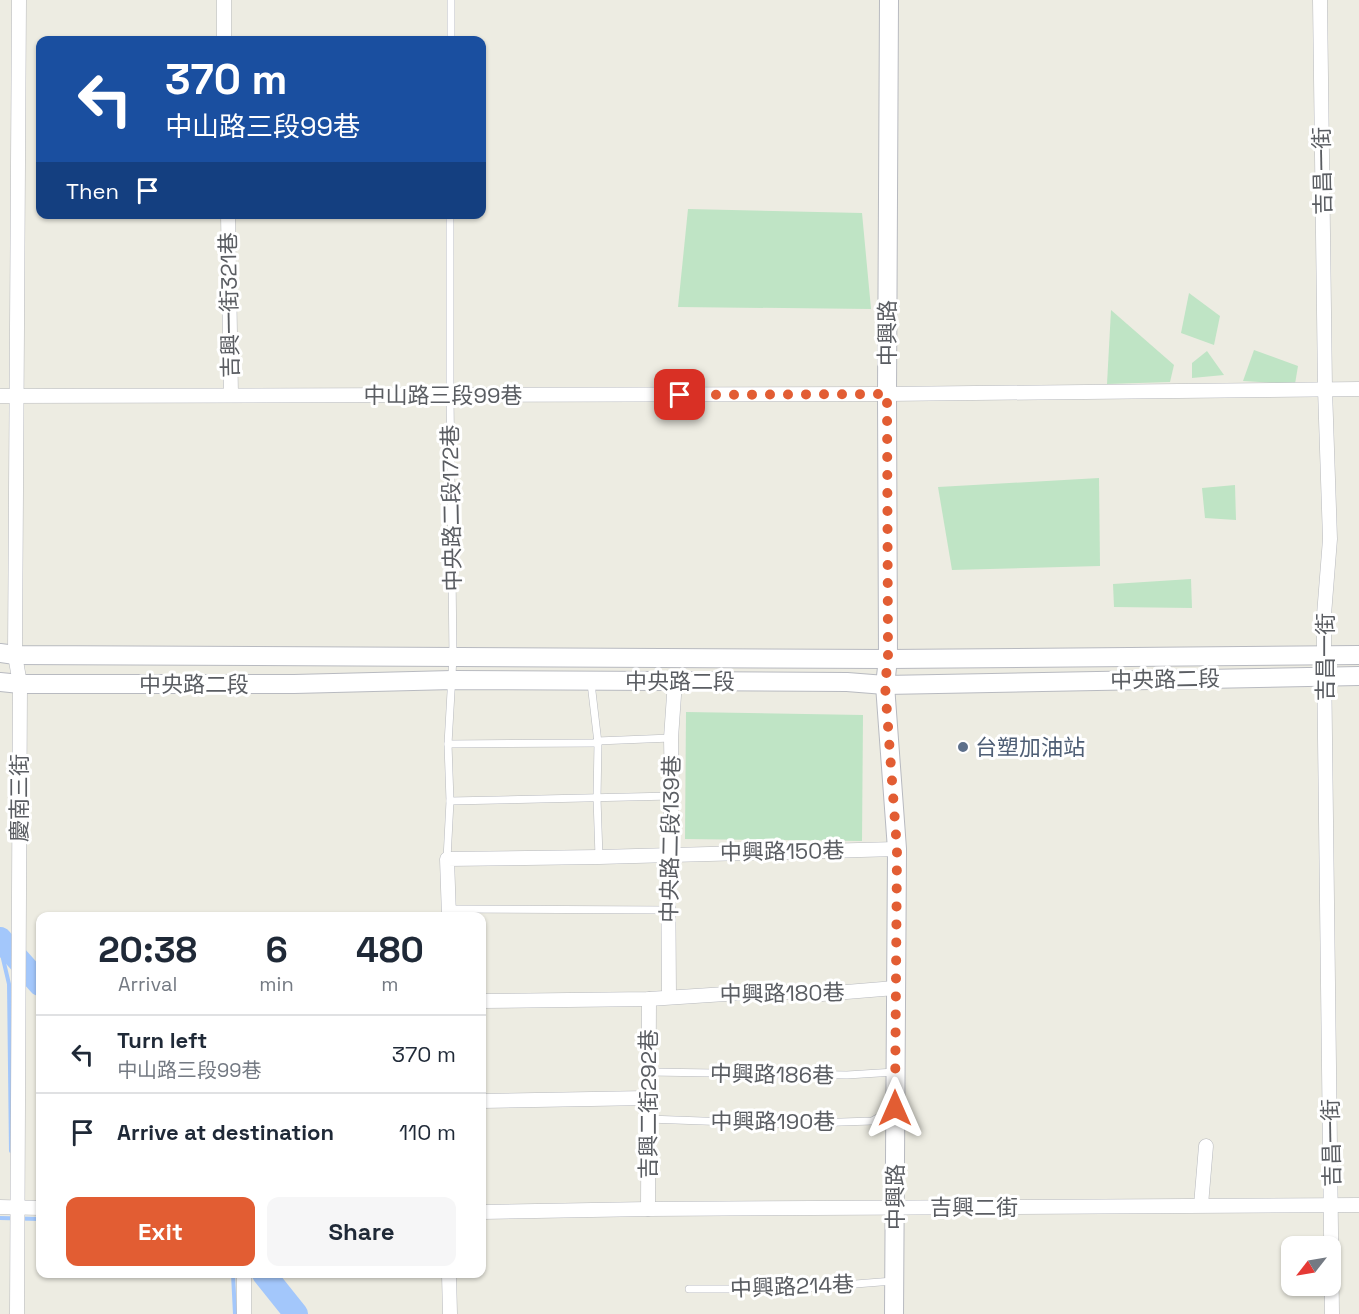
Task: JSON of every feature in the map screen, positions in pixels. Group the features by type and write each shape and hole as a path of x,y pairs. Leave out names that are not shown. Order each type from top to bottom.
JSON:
{"street":[{"name":"慶南三街","path":"18,1208 18,927 12,665 19,0"},
{"path":"224,0 224,36"},
{"name":"中興路","path":"889,0 888,659 885,685 897,849 894,1314"},
{"name":"吉昌一街","path":"1320,0 1325,389 1330,539 1324,615 1324,676 1332,1314"},
{"name":"吉興一街321巷","path":"228,219 231,395"},
{"name":"中山路三段99巷","path":"0,396 887,394 1359,389"},
{"name":"中央路二段","path":"12,665 453,657 888,659 1359,655"},
{"name":"中央路二段","path":"12,665 294,684 453,680 591,680 847,682 885,685 1359,676"},
{"name":"中央路二段","path":"0,682 12,665"},
{"name":"中央路二段139巷","path":"669,997 668,854 675,681"},
{"name":"中興路150巷","path":"447,859 897,849"},
{"path":"447,859 449,912"},
{"name":"中興路180巷","path":"486,1001 649,999 770,991 822,994 895,988"},
{"name":"吉興二街292巷","path":"648,1209 649,999"},
{"path":"486,1101 647,1098"},
{"path":"1201,1205 1206,1146"},
{"name":"吉興二街","path":"486,1212 1359,1204"},
{"path":"0,1207 36,1208"},
{"path":"17,1314 18,1208"},
{"path":"244,1278 244,1314"},
{"path":"449,1278 450,1314"}],"lane":[{"path":"450,36 451,0"},
{"name":"中央路二段172巷","path":"447,859 450,801 448,744 453,680 450,219"},
{"path":"591,680 597,742 599,857"},
{"path":"448,744 597,742 671,738"},
{"path":"450,801 672,796"},
{"path":"486,912 669,910"},
{"name":"中興路186巷","path":"649,1072 847,1075 895,1072"},
{"name":"中興路190巷","path":"648,1119 781,1124 873,1120 895,1108"},
{"name":"中興路214巷","path":"689,1289 793,1289 894,1280"}],"green space":[{"path":"688,209 862,213 871,309 678,307"},
{"path":"1189,293 1220,316 1214,345 1181,333"},
{"path":"1111,310 1174,365 1170,382 1107,384"},
{"path":"1254,350 1298,366 1295,384 1243,381"},
{"path":"1207,351 1224,375 1192,378 1192,363"},
{"path":"1099,478 1100,566 952,570 938,487"},
{"path":"1235,485 1236,520 1205,518 1202,488"},
{"path":"1191,579 1192,608 1114,607 1113,584"},
{"path":"686,712 863,715 862,841 685,839"}],"waterway":[{"path":"0,939 36,980"},
{"path":"0,946 9,984 11,1151"},
{"path":"0,1218 36,1219"},
{"path":"233,1278 235,1314"},
{"path":"267,1278 296,1314"}],"place":[{"name":"台塑加油站","path":"963,747"}],"route":[{"path":"680,395 887,394 888,659 885,685 897,849 895,1108"}]}
